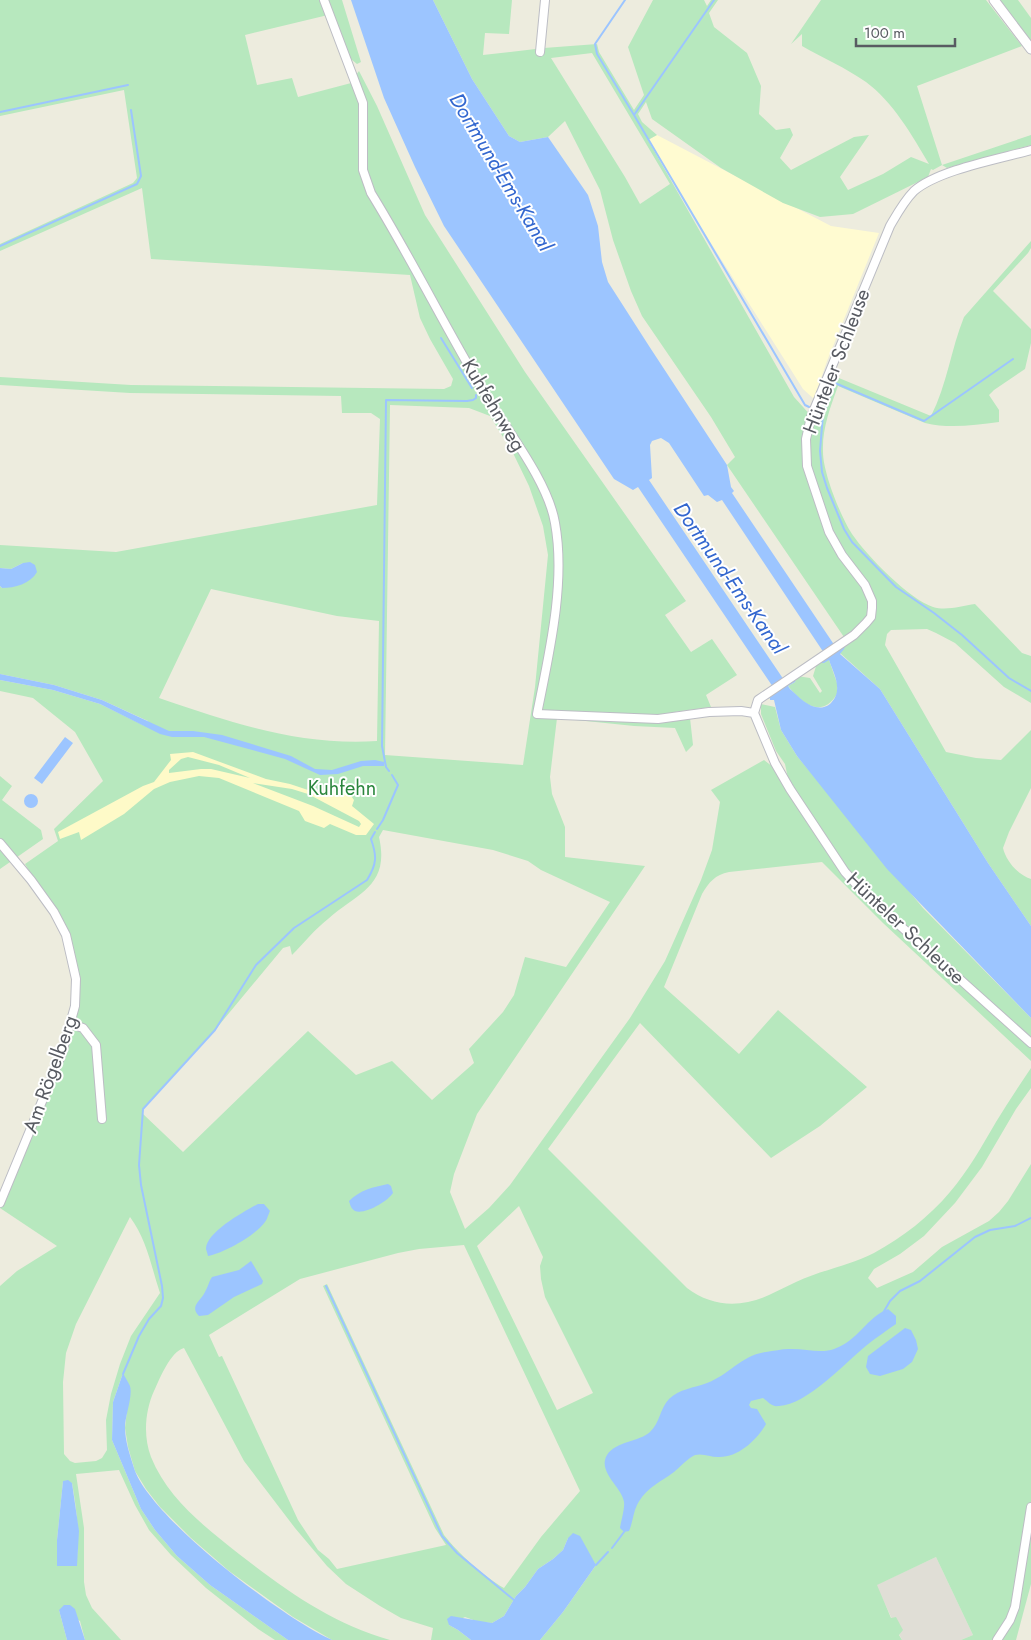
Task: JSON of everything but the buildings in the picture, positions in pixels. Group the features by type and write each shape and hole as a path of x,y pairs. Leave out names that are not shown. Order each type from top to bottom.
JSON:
{"street":[{"name":"Kuhfehnweg","path":"324,0 328,15 363,103 363,170 371,193 480,387 531,467 546,495 555,520 559,550 557,593 547,663 537,714 658,719 709,712 741,711 754,713"},
{"path":"540,52 545,0"},
{"path":"994,0 1031,49"},
{"name":"Hünteler Schleuse","path":"1031,150 935,179 923,185 906,200 883,240 811,417 806,439 807,466 828,532 865,586 872,601 870,617 854,635 764,695 758,700 754,713 766,746 775,763 845,872 867,896 1031,1042"},
{"name":"Am Rögelberg","path":"0,844 31,880 54,912 66,934 76,979 75,1006 62,1052 0,1203"},
{"path":"71,1024 83,1028 96,1045 102,1119"},
{"path":"997,1640 1010,1620 1014,1607 1031,1507"}],"shaded area":[{"path":"657,135 831,226 879,233 827,361 814,399 803,389 673,183 648,140"},
{"path":"936,1557 973,1635 961,1640 902,1640 876,1585"}],"green space":[{"name":"Kuhfehn","path":"0,0 342,0 361,62 357,64 346,55 328,15 245,35 257,85 292,78 298,97 355,82 359,71 377,106 425,215 525,372 686,601 665,615 691,652 712,639 737,675 706,695 711,707 675,712 676,720 690,718 693,745 686,752 675,728 557,718 550,777 552,794 565,827 565,857 645,866 477,1114 454,1174 450,1192 465,1229 489,1208 510,1185 630,1018 665,961 701,880 712,850 720,802 711,790 764,760 773,767 790,788 785,764 776,751 761,714 761,704 775,707 781,730 797,756 923,908 1031,1018 1031,1061 883,923 822,862 724,873 713,880 702,894 664,987 739,1054 778,1010 867,1087 820,1126 771,1158 640,1023 548,1149 687,1288 706,1299 727,1304 737,1304 769,1295 806,1278 874,1253 915,1226 942,1201 963,1176 1004,1108 1031,1068 1031,1088 1016,1109 982,1167 955,1203 924,1236 900,1254 874,1269 868,1278 877,1288 913,1272 942,1247 989,1221 1008,1201 1031,1164 1031,1584 1016,1640 961,1640 973,1635 936,1557 877,1585 891,1618 896,1617 903,1630 899,1635 902,1640 540,1640 563,1612 596,1565 586,1550 568,1538 563,1550 538,1569 516,1596 504,1616 492,1623 479,1622 465,1617 449,1625 471,1640 431,1640 433,1628 401,1618 380,1606 346,1584 327,1566 295,1528 244,1461 184,1348 174,1355 166,1366 151,1399 147,1415 148,1449 158,1472 167,1486 201,1523 257,1568 292,1593 348,1625 390,1640 332,1640 293,1617 229,1571 191,1538 160,1507 135,1471 128,1447 125,1428 127,1410 123,1373 113,1402 112,1440 141,1509 155,1530 177,1556 210,1585 288,1640 275,1640 258,1629 206,1588 171,1555 149,1530 119,1470 76,1474 84,1528 84,1582 86,1595 92,1608 121,1640 85,1640 80,1621 59,1610 67,1640 0,1640 0,1286 17,1271 57,1246 0,1208 0,1203 62,1053 75,1006 72,956 54,912 25,864 58,841 54,829 103,781 75,732 33,698 0,691 0,680 53,690 100,704 145,726 148,721 102,700 54,685 0,674 0,586 2,588 23,563 11,569 0,568 0,545 116,552 377,505 380,419 371,413 342,413 341,396 130,393 0,385 0,377 131,385 444,389 451,386 453,379 420,318 410,275 151,259 142,188 0,251 0,244 133,183 137,178 124,90 0,116","holes":["390,405 469,408 490,416 513,453 529,486 543,526 548,555 535,687 523,765 385,755","211,589 337,616 379,621 377,741 355,742 313,739 271,732 159,698","383,830 493,850 528,861 541,870 610,902 566,967 525,957 514,995 503,1012 469,1049 474,1063 432,1100 392,1061 356,1075 308,1031 183,1152 143,1114 143,1109 215,1030 283,948 290,946 292,955 323,923 369,886 376,877 380,867 379,837","519,1206 543,1257 540,1266 545,1297 593,1393 557,1410 477,1246","130,1217 145,1244 160,1293 131,1336 120,1364 106,1420 107,1450 102,1458 96,1461 75,1463 70,1461 64,1454 63,1382 66,1353 76,1324","464,1245 580,1491 541,1537 504,1588 472,1564 444,1535 327,1284 323,1286 435,1528 446,1545 337,1569 318,1550 298,1520 222,1356 219,1357 209,1335 300,1279 398,1253","63,1481 72,1483 78,1545 76,1566 57,1566 57,1540"]},
{"path":"433,0 512,0 509,34 485,33 483,55 597,44 599,52 634,110 644,95 628,47 653,0 704,0 707,6 711,0 718,0 709,13 714,27 747,53 761,86 759,114 776,130 790,128 793,135 780,158 791,170 854,137 869,135 840,177 848,190 883,174 911,157 929,164 901,120 876,90 851,72 802,46 802,34 791,44 821,0 986,0 1022,46 917,86 942,165 933,170 931,169 928,177 853,214 820,217 783,203 721,168 652,119 646,102 638,114 642,122 657,135 648,140 794,397 813,418 823,414 820,407 834,376 931,416 941,392 964,317 1031,241 1031,248 1028,253 993,291 1031,329 1031,343 1025,369 989,395 999,410 999,422 953,426 925,423 838,386 825,427 823,452 829,483 852,534 889,576 912,595 933,607 949,608 975,604 1022,653 1031,656 1031,703 1004,687 955,643 927,629 891,630 887,634 885,645 946,752 976,758 1001,760 1031,730 1031,788 1003,848 1013,867 1031,879 1031,926 988,863 880,689 840,653 846,640 727,465 735,457 711,417 642,316 613,240 600,190 565,121 548,137 520,142 509,136 472,79","holes":["592,53 670,184 640,204 551,58"]},
{"path":"999,0 1018,0 1031,18 1031,42"},
{"path":"1031,135 1031,145 947,168 942,165"},
{"path":"829,660 837,683 837,694 825,706 812,706 799,698 788,686 795,682 797,676 810,678 820,693 822,691 813,676 817,663"},
{"path":"0,776 12,786 2,800 41,830 43,839 0,869"}],"sand":[{"path":"193,752 266,779 311,791 349,793 354,800 352,806 374,824 366,835 356,835 330,824 324,828 305,821 299,811 219,778 199,776 170,782 154,789 124,814 81,840 79,832 60,839 58,832 143,786 154,782 171,760 170,754","holes":["188,757 219,765 250,778 211,769 169,773 169,770 181,759","253,783 292,789 308,794 359,821 361,824 359,827 313,806"]}],"water":[{"name":"Dortmund-Ems-Kanal","path":"351,0 433,0 472,79 509,136 520,142 548,137 588,195 598,226 602,262 608,282 727,465 731,487 734,491 732,493 837,649 846,644 840,654 880,689 988,863 1031,926 1031,1018 887,869 797,756 781,730 774,700 766,697 775,690 638,487 633,490 614,479 444,226 384,98","holes":["661,438 669,443 704,496 708,495 717,502 722,500 826,656 817,663 824,663 829,660 837,686 836,696 830,704 819,708 813,706 803,701 790,689 788,686 795,682 797,676 786,683 649,480 652,478 650,445 652,441"]},
{"path":"30,562 35,565 37,572 30,580 12,587 2,588 0,586 0,568 11,569"},
{"path":"0,674 54,685 102,700 169,731 193,731 222,735 291,756 315,769 332,770 361,761 375,760 384,762 384,766 363,766 338,774 320,775 285,759 204,737 172,737 160,734 100,704 53,690 0,680"},
{"path":"65,737 73,743 42,784 34,778"},
{"path":"28,794 34,794 38,801 34,808 28,808 24,804 24,798"},
{"path":"388,1184 391,1186 393,1193 381,1203 359,1212 352,1208 349,1201 358,1194"},
{"path":"258,1204 264,1204 270,1211 261,1227 239,1243 208,1256 206,1249 212,1236 227,1223"},
{"path":"251,1261 263,1281 262,1284 234,1297 208,1315 199,1316 195,1306 205,1292 212,1277 239,1270"},
{"path":"888,1309 896,1316 896,1324 867,1345 814,1391 790,1404 779,1406 772,1405 763,1398 751,1401 749,1405 751,1408 757,1409 766,1424 758,1436 746,1447 733,1455 725,1457 701,1454 692,1456 644,1494 636,1508 629,1531 624,1532 620,1528 624,1502 607,1473 605,1461 607,1455 616,1447 650,1432 669,1399 682,1391 715,1379 757,1354 786,1349 823,1351 834,1349 850,1340 874,1318"},
{"path":"905,1328 911,1330 918,1349 912,1362 903,1369 880,1376 870,1374 866,1367 868,1356"},
{"path":"123,1373 131,1390 125,1427 127,1443 134,1468 145,1489 165,1513 221,1564 283,1611 310,1629 332,1640 288,1640 210,1585 177,1556 155,1530 141,1509 112,1440 113,1402"},
{"path":"68,1480 72,1483 79,1531 77,1566 57,1566 57,1540 63,1481"},
{"path":"573,1533 580,1536 596,1565 563,1612 540,1640 471,1640 449,1625 447,1619 451,1616 492,1623 504,1616 516,1596 538,1569 563,1550 568,1538"},
{"path":"64,1605 70,1605 75,1609 85,1640 67,1640 59,1610"}],"waterway":[{"path":"625,0 595,44 597,54 634,115"},
{"path":"714,0 634,115 805,405 809,407"},
{"path":"0,112 128,85"},
{"path":"0,246 137,184 141,176 131,110"},
{"path":"441,338 472,388"},
{"path":"1013,359 924,421 835,383 823,414 820,451 822,472 827,488 844,529 852,542 896,587 962,635 1009,678 1031,691"},
{"path":"389,771 386,767 382,746 386,400 467,401 473,400 476,398 476,395"},
{"path":"377,829 383,820 398,785 392,775"},
{"path":"123,1374 139,1336 149,1319 161,1306 163,1298 141,1185 139,1165 143,1109 215,1030 256,965 294,928 367,880 375,860 371,839 375,832"},
{"path":"883,1313 890,1301 900,1291 920,1281 975,1237 990,1230 1015,1226 1031,1218"},
{"path":"326,1286 442,1536 457,1553 514,1600"},
{"path":"612,1548 624,1532"},
{"path":"596,1565 608,1552"}]}
